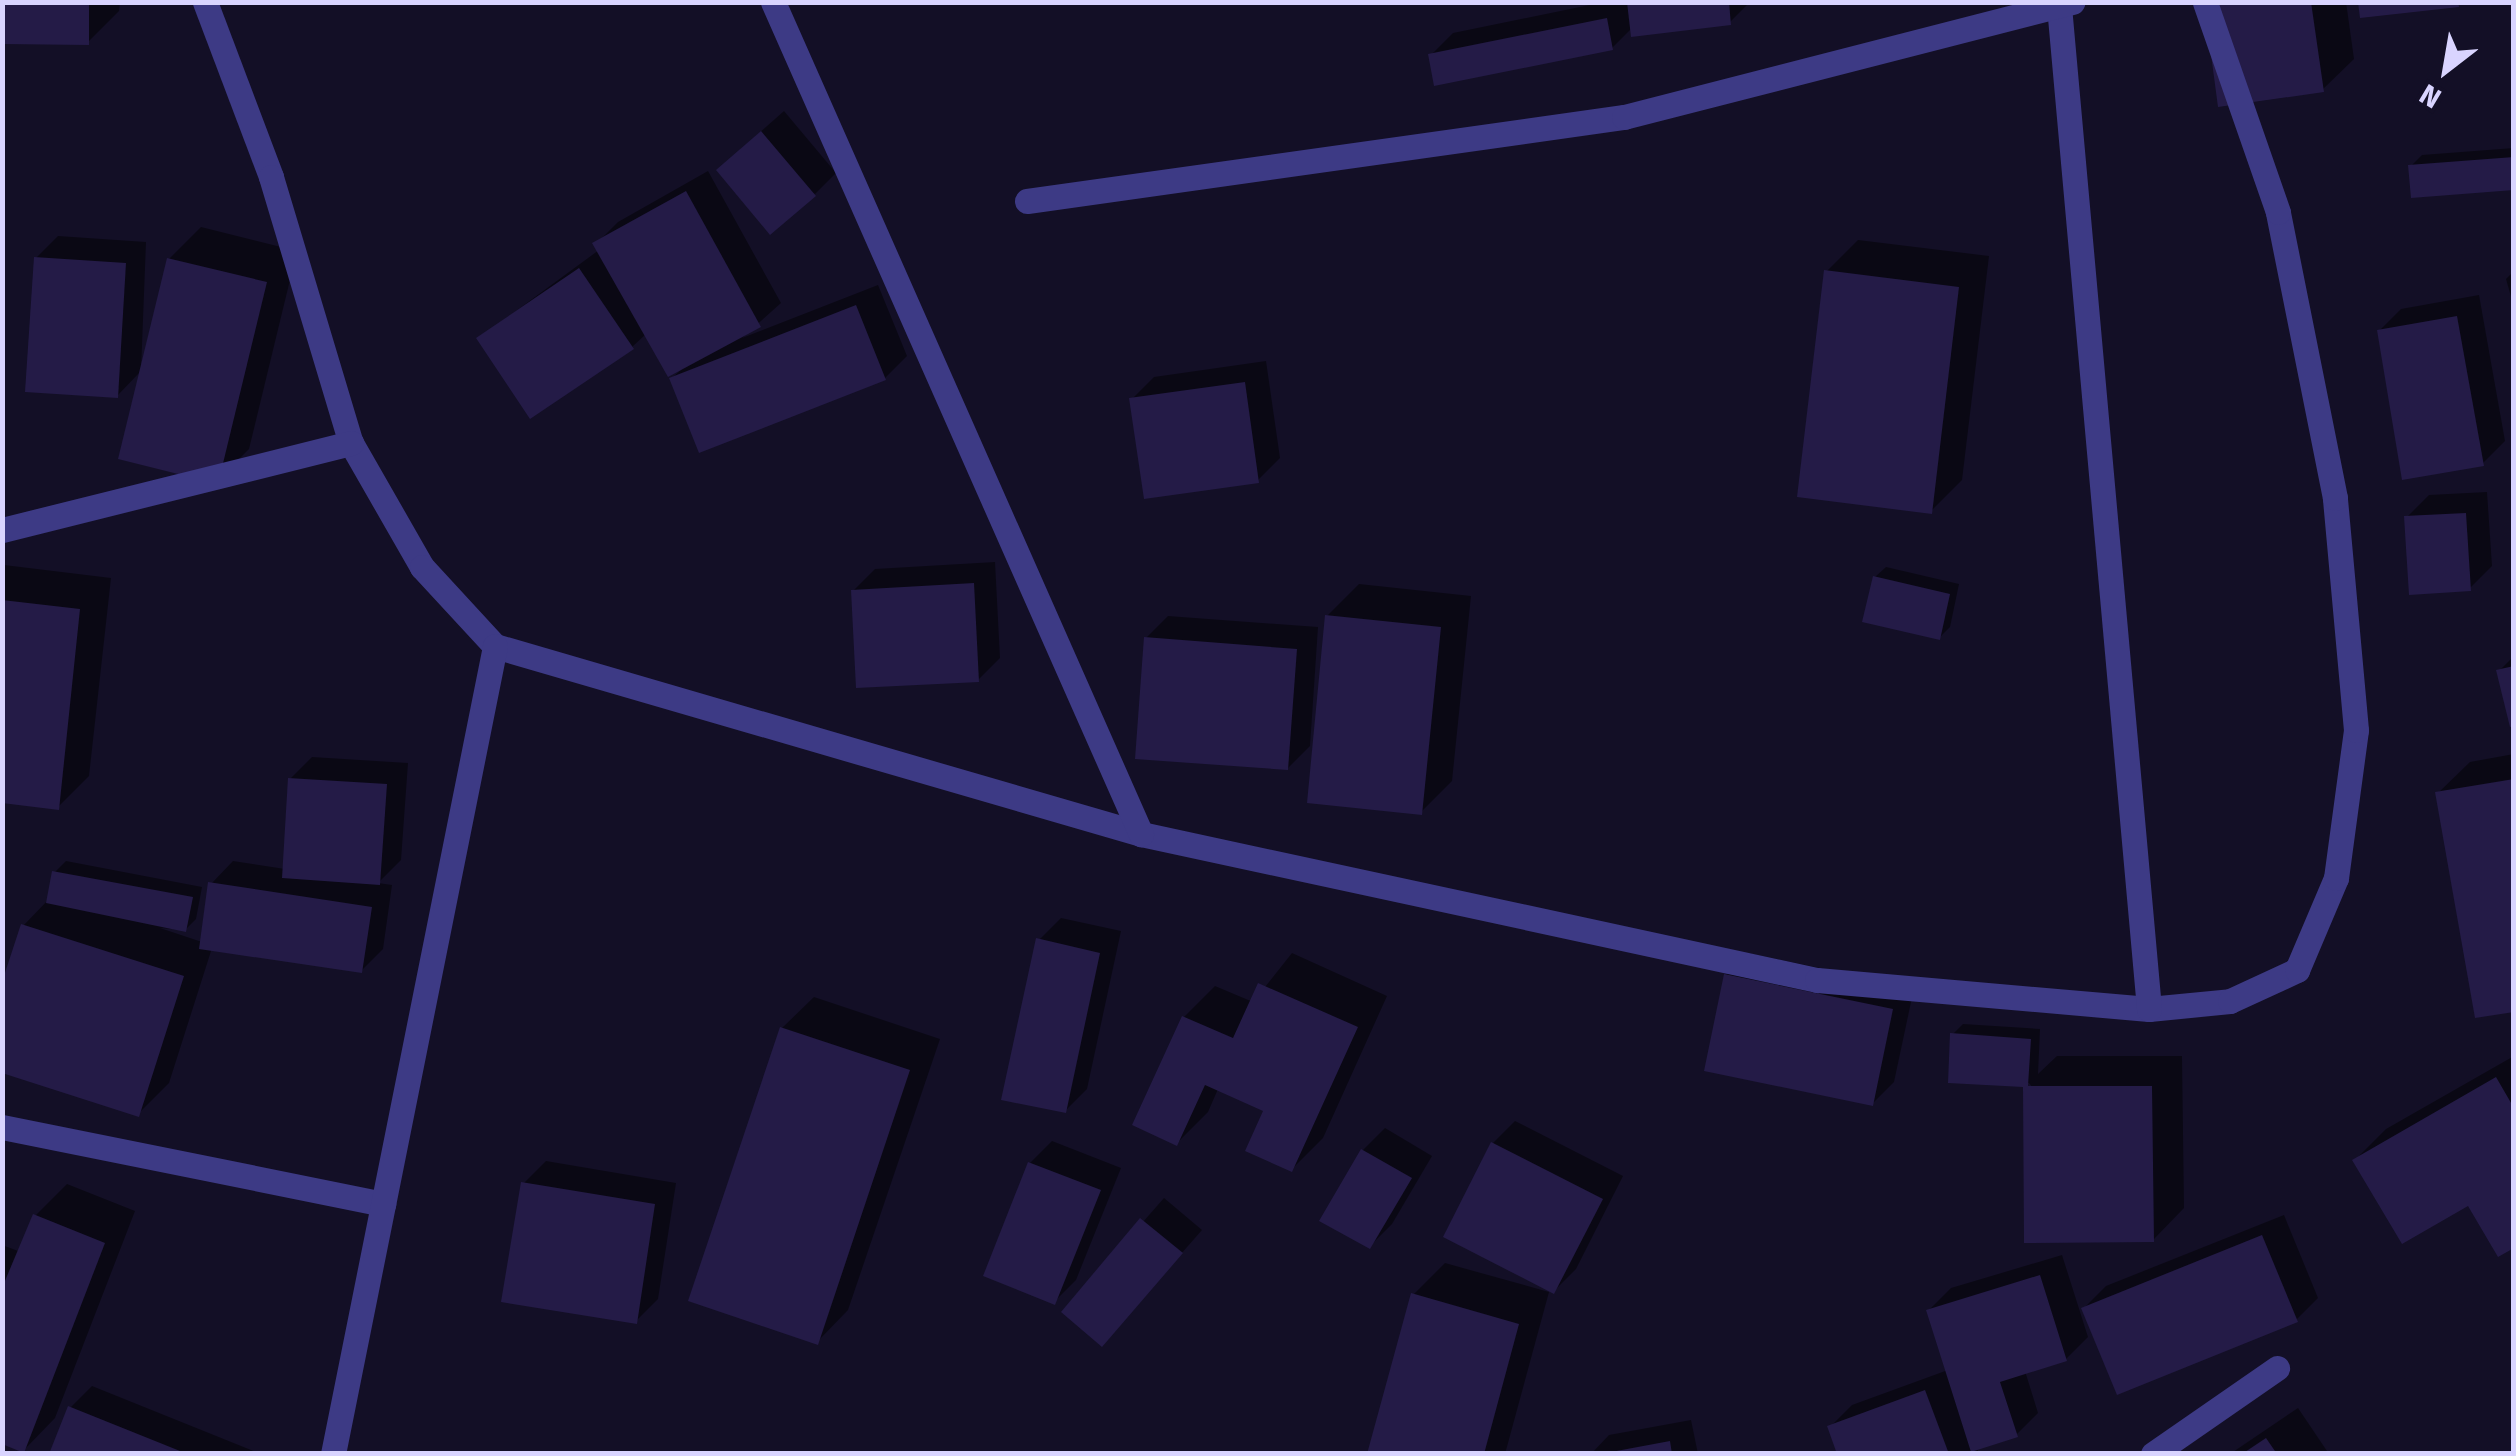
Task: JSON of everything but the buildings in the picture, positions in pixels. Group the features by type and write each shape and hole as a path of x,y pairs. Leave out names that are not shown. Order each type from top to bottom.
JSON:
{"street":[{"path":"205,2 271,177 352,443 422,567 495,646 1141,834 1817,980 2149,1010 2230,1001 2297,970 2336,878 2356,730 2336,498 2278,212 2205,2"},
{"path":"773,2 1141,834"},
{"path":"1027,201 1624,117 2066,4 2149,1010"},
{"path":"2,530 352,443"},
{"path":"334,1454 495,646"},
{"path":"2,1126 384,1204"},
{"path":"2153,1454 2278,1368"}]}
